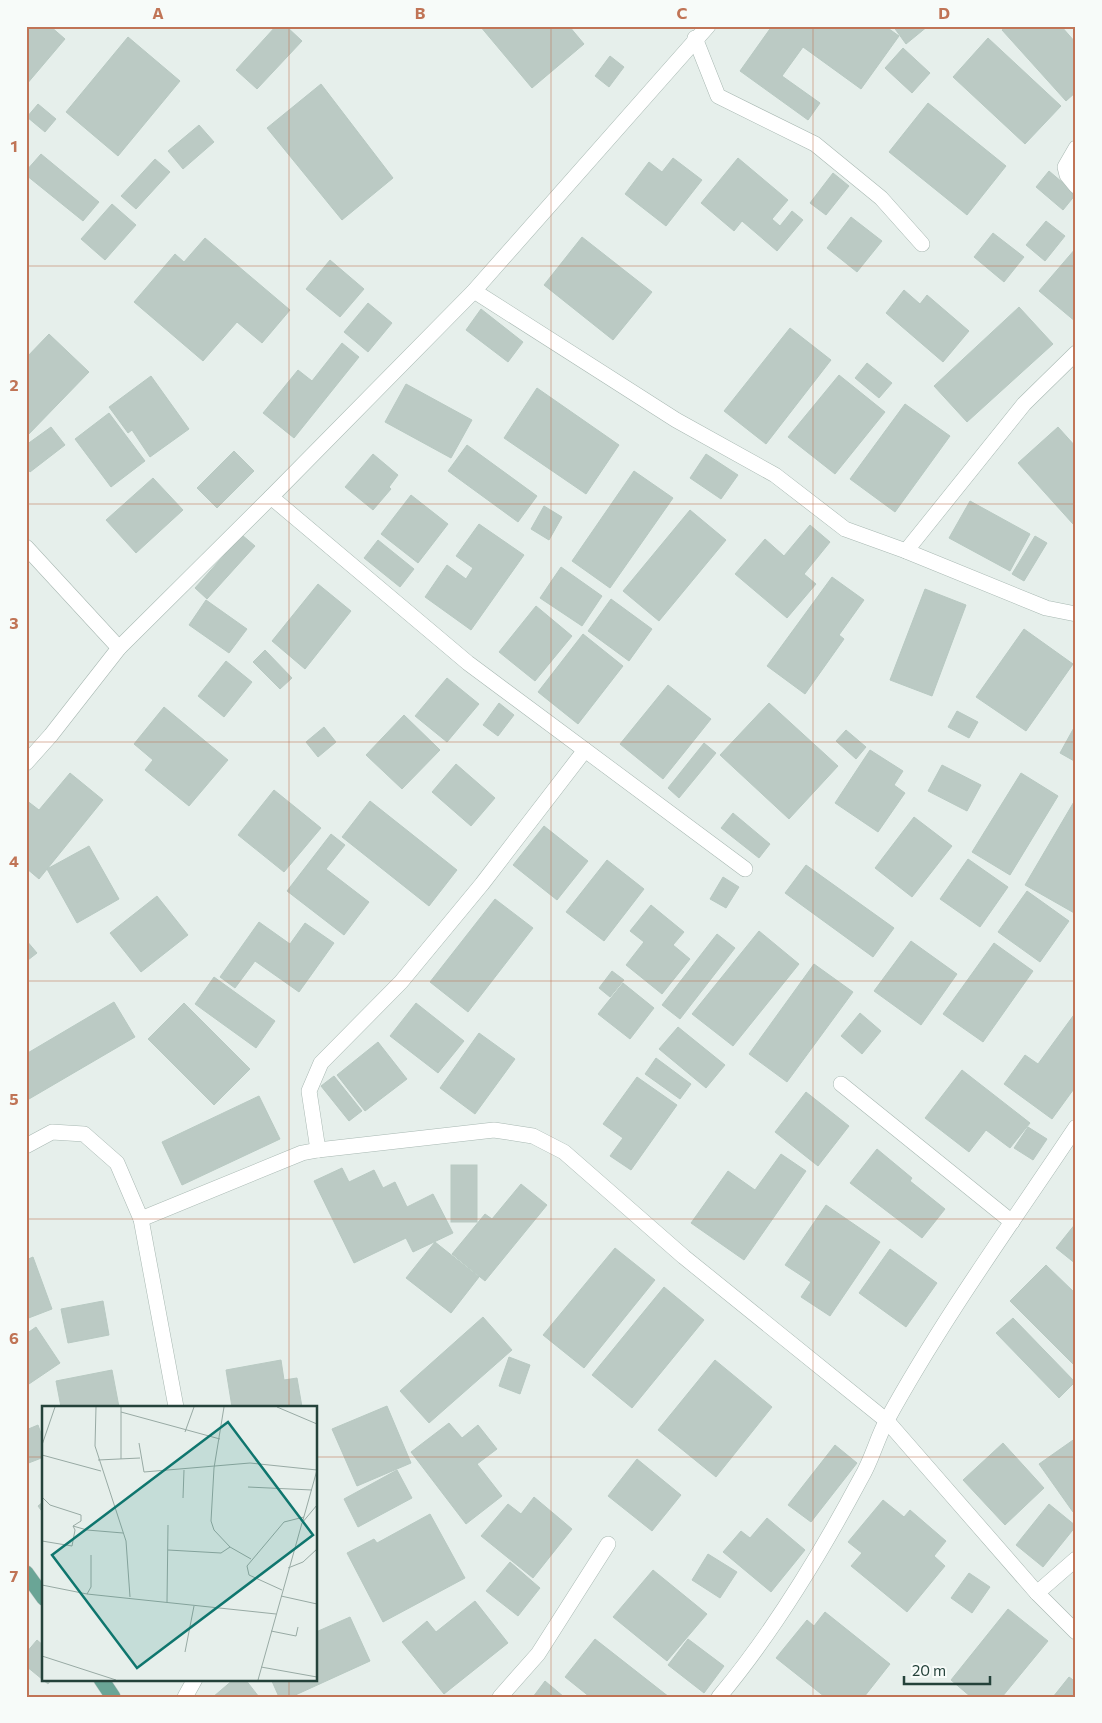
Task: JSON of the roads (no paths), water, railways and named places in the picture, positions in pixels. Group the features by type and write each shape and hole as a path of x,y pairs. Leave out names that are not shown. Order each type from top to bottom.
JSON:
{"main road":[{"path":"26,1572 42,1595"},
{"path":"101,1680 113,1697"}],"street":[{"path":"26,763 51,736 118,648 271,497 474,291 695,38 708,26"},
{"path":"695,38 718,96 815,144 881,198 922,244"},
{"path":"1076,148 1069,157 1065,167 1067,175 1076,186"},
{"path":"474,291 676,420 775,475 845,529 906,551 1046,608 1076,614"},
{"path":"906,551 1024,404 1076,353"},
{"path":"271,497 468,663 745,870"},
{"path":"26,547 118,648"},
{"path":"318,1150 309,1091 321,1064 402,982 482,884 585,750"},
{"path":"841,1084 1012,1222"},
{"path":"719,1697 746,1665 803,1581 863,1476 887,1421 1012,1222 1076,1127"},
{"path":"141,1219 302,1153 494,1130 533,1136 564,1152 684,1257 887,1421 1037,1593 1076,1632"},
{"path":"26,1146 52,1132 84,1134 117,1163 141,1219 176,1406"},
{"path":"500,1697 538,1654 608,1544"},
{"path":"1037,1593 1076,1559"},
{"path":"185,1697 194,1680"}]}
